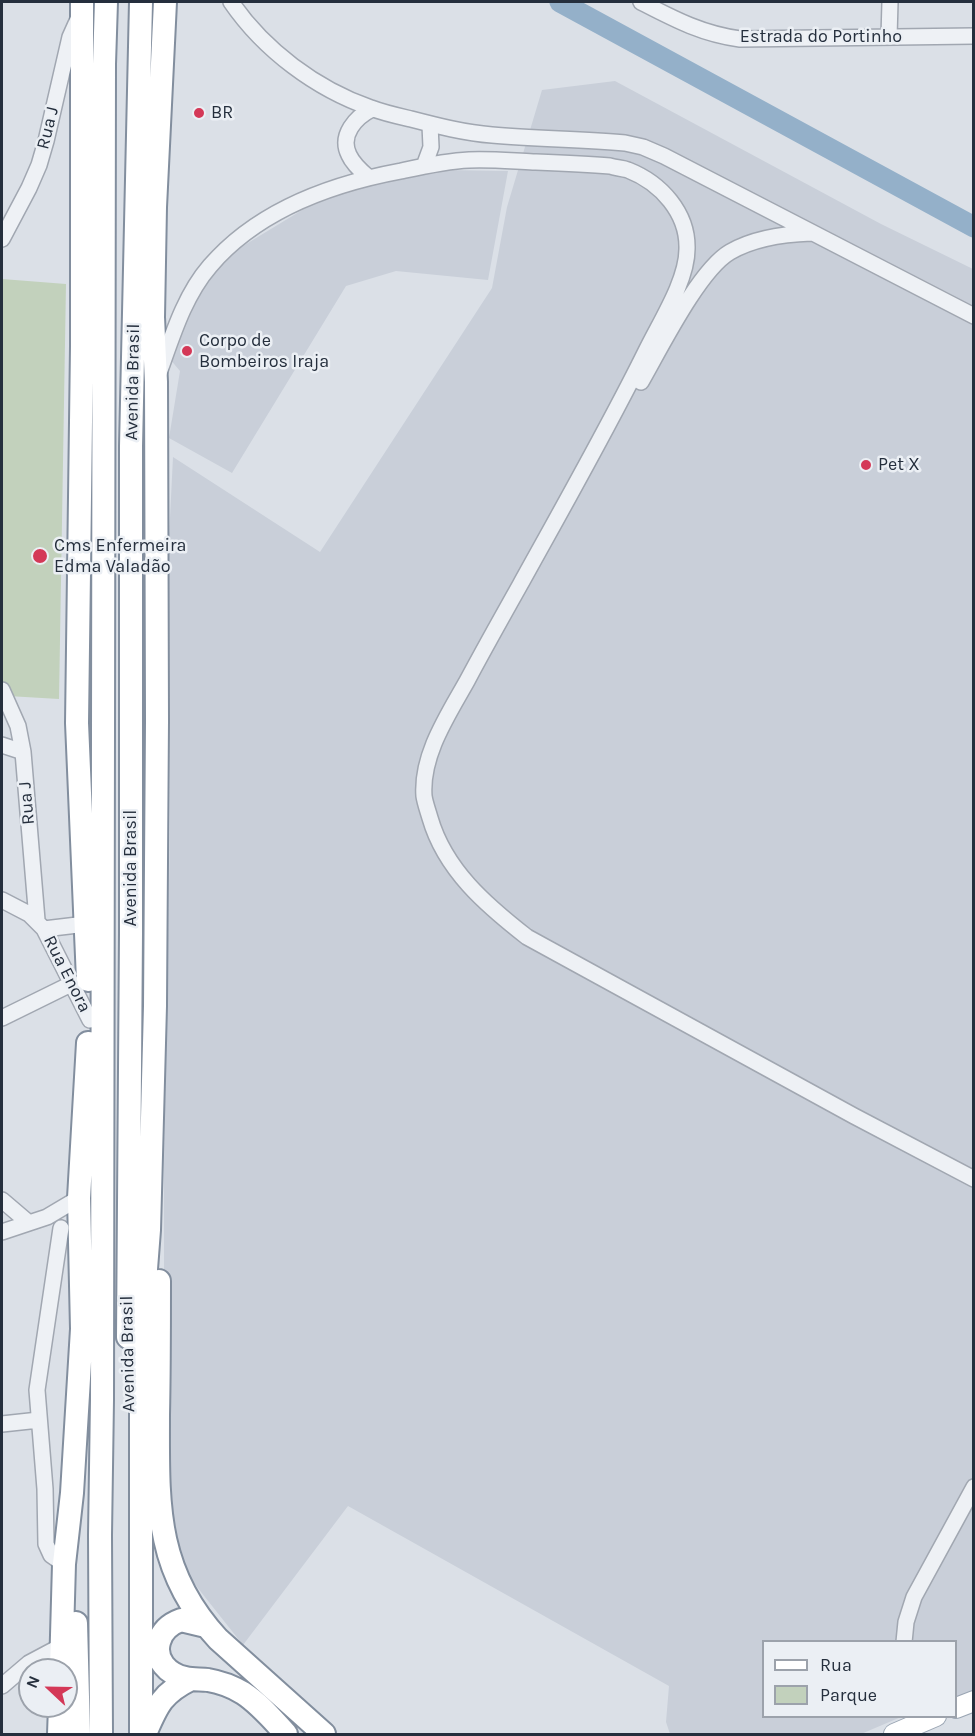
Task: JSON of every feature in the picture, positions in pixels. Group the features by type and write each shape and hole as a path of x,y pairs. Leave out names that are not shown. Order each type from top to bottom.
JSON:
{"highway":[{"name":"Avenida Brasil","path":"101,1734 104,64 106,2"},
{"name":"Avenida Brasil","path":"130,1734 131,1613 127,1301 131,933 131,446 141,2"},
{"name":"Avenida Brasil","path":"143,1734 141,1334 149,1230 157,733 156,382 153,317 155,207 165,2"},
{"path":"82,7 82,346 77,723 90,1020 79,1198 71,1233 82,1329 87,1443 100,1535"},
{"path":"134,331 144,458 144,596 156,650"},
{"path":"127,1301 136,1271 148,1087 153,1055"},
{"name":"Avenida Brasil","path":"151,1137 159,1171 158,1475 161,1522 168,1553 183,1591 206,1626 324,1734"},
{"path":"61,1658 64,1564 72,1493 82,1329"},
{"path":"72,1493 79,1734"},
{"path":"206,1626 181,1620 166,1628 158,1645 160,1661 178,1676 215,1682 242,1692 286,1734"},
{"path":"143,1734 164,1696 175,1686 191,1679"},
{"path":"59,1734 60,1718"}],"main road":[{"path":"957,1708 974,1701"},
{"path":"894,1734 916,1720"}],"street":[{"path":"231,2 255,32 294,67 353,101 372,109 430,125 490,135 588,140 644,147 974,316"},
{"name":"Estrada do Portinho","path":"640,2 692,27 717,36 740,39 974,36"},
{"path":"889,37 890,2"},
{"name":"Rua J","path":"2,239 39,165 70,37 82,7"},
{"path":"368,177 354,163 348,154 346,145 348,133 354,121 372,109"},
{"path":"424,166 431,147 430,125"},
{"path":"156,382 181,315 194,289 225,249 262,220 332,187 424,166 449,162 493,160 610,166 628,170 647,180 666,195 678,212 686,234 685,267 675,294 619,406 437,737 427,766 424,796 433,828 448,860 469,887 527,937 974,1179"},
{"path":"619,406 632,396 680,315 708,272 720,259 750,243 776,236 811,233"},
{"name":"Rua J","path":"2,690 16,722 23,752 40,925"},
{"path":"2,745 23,752"},
{"name":"Rua Enora","path":"2,900 29,914 40,925 90,1020"},
{"name":"Rua Enora","path":"40,925 86,924"},
{"path":"2,1018 71,984"},
{"path":"2,1232 47,1216 79,1198"},
{"path":"2,1200 29,1223"},
{"path":"47,1216 71,1233 37,1390 45,1489 46,1544 51,1555 64,1564"},
{"path":"2,1424 39,1420"},
{"path":"904,1640 906,1622 914,1597 974,1487"},
{"path":"45,1489 72,1493"},
{"path":"2,1686 29,1663 61,1646"}],"shaded area":[{"path":"615,81 881,224 973,269 973,1692 957,1697 957,1640 762,1640 762,1718 899,1718 861,1734 670,1734 666,1722 669,1686 348,1506 243,1645 178,1563 164,1504 164,1164 170,829 169,538 173,457 320,552 492,288 507,207 542,90"},
{"path":"445,170 508,171 488,280 396,271 346,286 232,473 169,438 180,371 169,358 197,291 218,266 238,249 340,187 406,173"}],"green space":[{"path":"2,279 66,284 59,699 8,696 2,680"}],"waterway":[{"path":"560,2 974,227"}],"place":[{"name":"BR","path":"199,113"},
{"name":"Corpo de Bombeiros Iraja","path":"187,351"},
{"name":"Pet X","path":"866,465"},
{"name":"Cms Enfermeira Edma Valadão","path":"40,556"}]}
